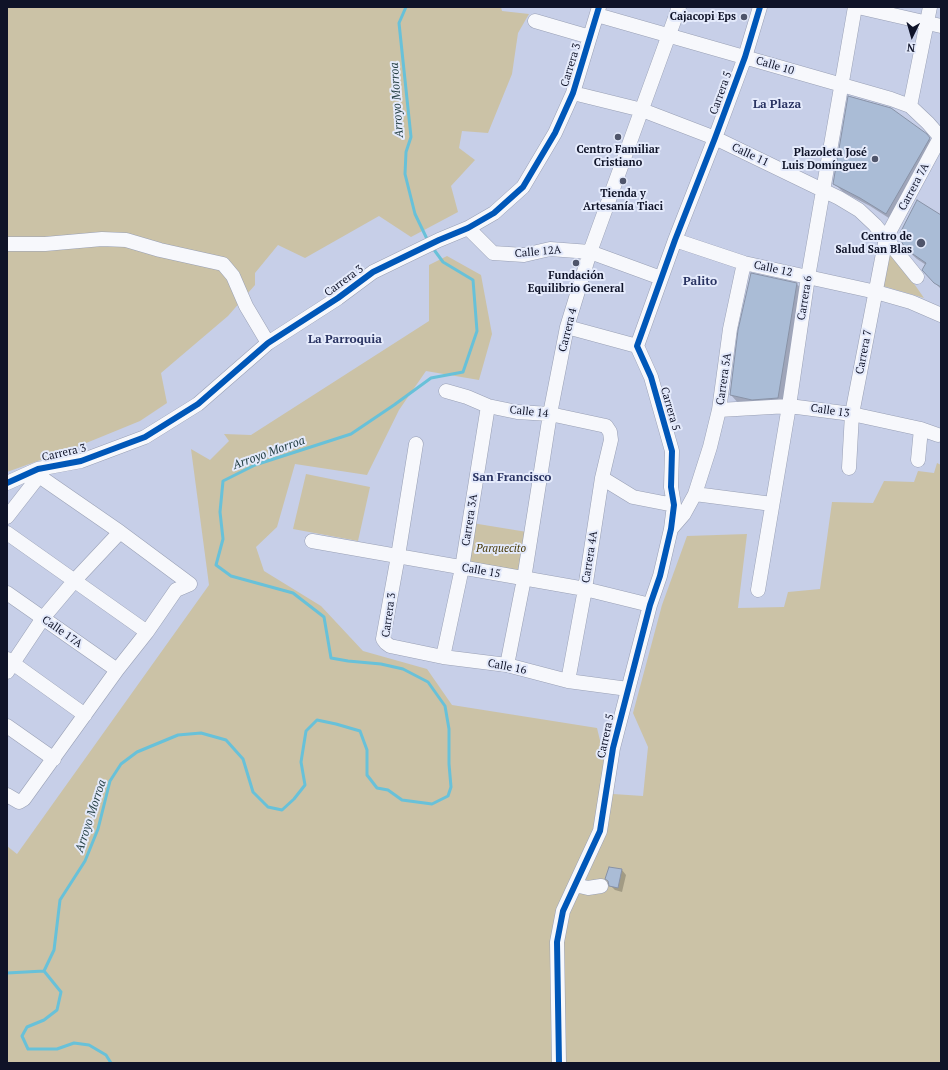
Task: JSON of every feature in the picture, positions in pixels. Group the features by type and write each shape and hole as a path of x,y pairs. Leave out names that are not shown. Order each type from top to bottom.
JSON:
{"street":[{"name":"Carrera 4","path":"507,666 524,579 550,414 568,327 590,252 679,7"},
{"name":"Carrera 5","path":"559,1063 557,942 563,911 600,831 613,748 650,605 660,576 671,529 674,505 671,487 672,452 651,377 637,346 675,240 715,138 760,7"},
{"path":"857,7 934,24"},
{"name":"Carrera 6","path":"758,590 789,406 808,277 857,7"},
{"path":"910,106 934,24 930,7"},
{"name":"Calle 10","path":"598,11 669,36 891,99 910,106 941,137"},
{"name":"Carrera 3","path":"7,483 81,461 145,437 198,404 268,343 338,298 373,272 439,240 468,228 494,213 523,187 555,133 574,92 598,11"},
{"path":"535,22 590,37"},
{"name":"Calle 11","path":"574,92 642,110 715,138 823,190 859,210 875,225 917,277"},
{"name":"Carrera 7A","path":"886,238 941,137"},
{"name":"Calle 12A","path":"468,228 492,253 524,255 550,249 590,252 662,278"},
{"name":"Carrera 7","path":"849,468 852,414 886,238"},
{"path":"7,244 45,244 102,239 126,240 160,250 223,264 233,276 246,306 268,343"},
{"name":"Calle 12","path":"675,240 744,263 876,292 911,302 941,316"},
{"name":"Carrera 5A","path":"671,529 684,514 695,494 710,447 719,410 730,329 744,263"},
{"path":"568,327 637,346"},
{"name":"Calle 14","path":"446,391 468,397 488,406 517,412 550,414 606,426 610,432"},
{"name":"Carrera 3A","path":"443,657 462,568 488,406"},
{"name":"Calle 13","path":"719,410 789,406 852,414 920,429 938,435"},
{"path":"918,460 920,429"},
{"name":"Carrera 4A","path":"568,681 585,589 602,478 611,440 610,432"},
{"name":"Carrera 3","path":"386,643 383,639 416,444"},
{"path":"7,517 38,473 190,584 176,590 24,800 19,802 7,795"},
{"path":"602,478 633,497 674,505"},
{"path":"695,494 772,504"},
{"path":"85,715 9,665 43,618 75,580 120,532"},
{"path":"7,533 147,632"},
{"name":"Calle 15","path":"312,541 585,589 650,605"},
{"name":"Calle 17A","path":"7,593 117,670"},
{"name":"Calle 16","path":"386,643 390,646 443,657 507,666 568,681 628,689"},
{"path":"7,726 54,759"},
{"path":"575,885 588,888 601,886"}],"green space":[{"path":"7,7 501,7 502,11 529,14 518,33 512,74 488,133 462,131 459,148 475,160 451,186 458,212 411,237 379,216 305,258 278,245 255,273 255,285 228,316 161,373 167,403 140,421 74,448 7,472"},
{"path":"890,249 924,298 883,286"},
{"path":"447,256 481,275 492,334 479,380 426,371 399,410 367,475 295,464 277,527 256,547 264,571 321,606 363,651 427,669 452,705 597,728 613,794 643,796 648,747 633,713 662,605 687,536 747,534 738,608 784,607 788,592 820,589 832,502 873,503 884,481 914,482 918,471 934,473 937,463 941,465 941,1063 7,1063 7,846 17,854 209,585 191,449 210,460 229,441 224,434 251,435 429,321 429,265"},
{"path":"306,474 370,487 358,541 293,529"},
{"name":"Parquecito","path":"472,523 527,532 520,573 465,563"}],"building":[{"name":"Plazoleta José Luis Domínguez","path":"848,96 891,108 927,134 930,138 886,214 833,184"},
{"name":"Centro de Salud San Blas","path":"917,200 941,215 941,287 934,283 922,270 926,263 907,250 898,237"},
{"path":"751,273 797,283 778,398 752,400 730,395 738,330"},
{"path":"609,867 622,869 618,888 609,886 608,881 605,879"}],"waterway":[{"name":"Arroyo Morroa","path":"406,7 399,23 411,137 406,152 405,174 415,214 428,241"},
{"name":"Arroyo Morroa","path":"7,973 44,971 54,950 60,900 85,861 98,829 110,781 121,764 137,752 178,735 201,733 226,740 243,759 253,792 268,807 282,810 294,799 305,785 301,762 306,731 317,720 360,731 367,750 367,775 377,788 388,790 402,800 432,804 448,796 451,787 449,764 449,729 445,706 428,682 403,669 381,664 331,658 324,617 293,593 231,576 216,565 223,539 220,512 223,481 255,465 351,434 431,378 463,372 477,331 473,280 443,262 432,247"},
{"path":"44,971 61,992 57,1010 44,1020 27,1027 22,1036 28,1049 57,1049 74,1043 89,1045 106,1055 111,1063"}],"cycle path":[{"path":"7,483 38,469 81,461 145,437 198,404 268,343 338,298 373,272 439,240 468,228 494,213 523,187 555,133 573,93 599,7"},
{"path":"559,1063 557,942 563,911 600,831 613,748 650,605 660,576 671,529 674,505 671,487 672,451 651,377 637,346 675,240 745,57 760,7"}],"place":[{"name":"Cajacopi Eps","path":"744,17"},
{"name":"Centro Familiar Cristiano","path":"618,137"},
{"name":"Plazoleta José Luis Domínguez","path":"875,159"},
{"name":"Tienda y Artesanía Tiaci","path":"623,181"},
{"name":"Centro de Salud San Blas","path":"921,243"},
{"name":"Fundación Equilibrio General","path":"576,263"}],"district":[{"name":"La Plaza","path":"777,105"},
{"name":"Palito","path":"700,282"},
{"name":"La Parroquia","path":"345,340"},
{"name":"San Francisco","path":"512,478"}]}
